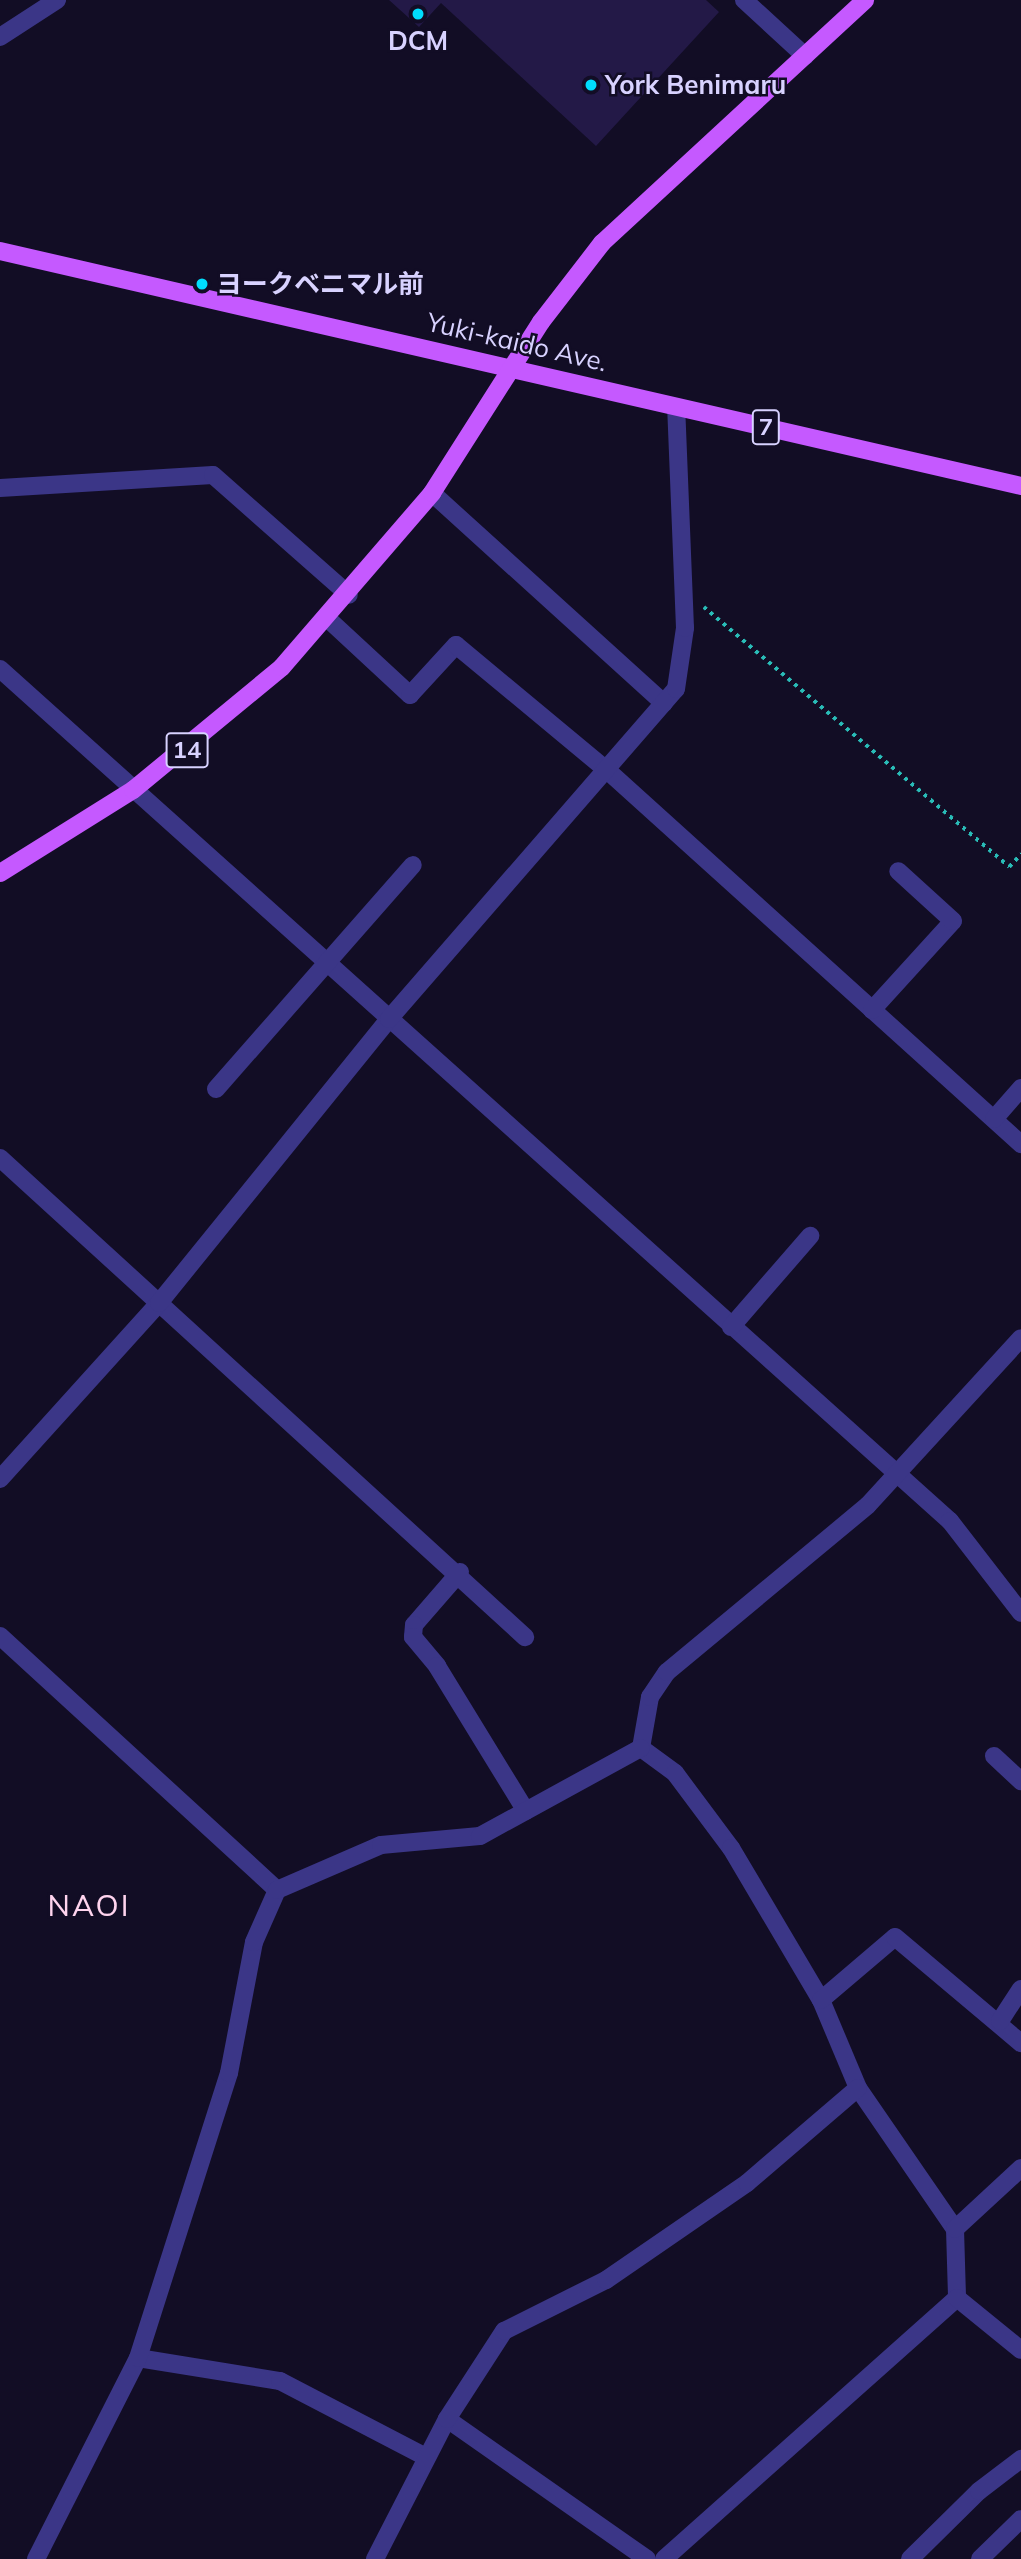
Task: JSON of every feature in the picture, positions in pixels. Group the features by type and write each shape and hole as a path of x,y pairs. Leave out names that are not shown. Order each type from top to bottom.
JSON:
{"main road":[{"path":"511,368 602,243 864,0"},
{"name":"Yuki-kaido Ave.","path":"0,251 1021,486"},
{"name":"14","path":"0,873 133,790 240,705 328,619 432,493 511,368"}],"street":[{"path":"0,37 57,0"},
{"path":"744,0 805,56"},
{"path":"0,1479 159,1303 389,1019 608,771 676,689 685,628 676,407"},
{"path":"0,488 213,475 349,595"},
{"path":"432,493 664,703"},
{"path":"328,619 410,695 456,645 608,771 1021,1144"},
{"path":"0,669 950,1521 1021,1613"},
{"path":"216,1089 413,865"},
{"path":"872,1010 953,921 898,871"},
{"path":"993,1119 1021,1088"},
{"path":"0,1158 460,1573 525,1637"},
{"path":"731,1326 810,1236"},
{"path":"641,1748 650,1697 667,1672 897,1476 1021,1338"},
{"path":"460,1573 414,1625 413,1637 437,1666 526,1811"},
{"path":"0,1636 277,1890"},
{"path":"36,2559 138,2358 229,2073 254,1942 277,1890 381,1845 480,1836 641,1748"},
{"path":"641,1748 675,1773 731,1848 821,2000 858,2088 955,2229 957,2298 1021,2350"},
{"path":"994,1756 1021,1781"},
{"path":"821,2000 895,1937 1000,2021 1021,2043"},
{"path":"1000,2021 1021,1989"},
{"path":"375,2559 447,2419 504,2330 606,2280 747,2183 858,2088"},
{"path":"955,2229 1021,2168"},
{"path":"664,2559 957,2298"},
{"path":"138,2358 280,2381 426,2457"},
{"path":"447,2419 648,2559"},
{"path":"910,2559 979,2491 1021,2459"},
{"path":"980,2559 1021,2519"}],"path":[{"path":"684,590 1009,867 1021,854"}],"building":[{"name":"York Benimaru","path":"389,0 706,0 719,12 596,146 441,3 419,27"}],"place":[{"name":"DCM","path":"418,14"},
{"name":"York Benimaru","path":"591,85"},
{"name":"ヨークベニマル前","path":"202,284"}],"district":[{"name":"NAOI","path":"89,1905"}]}
